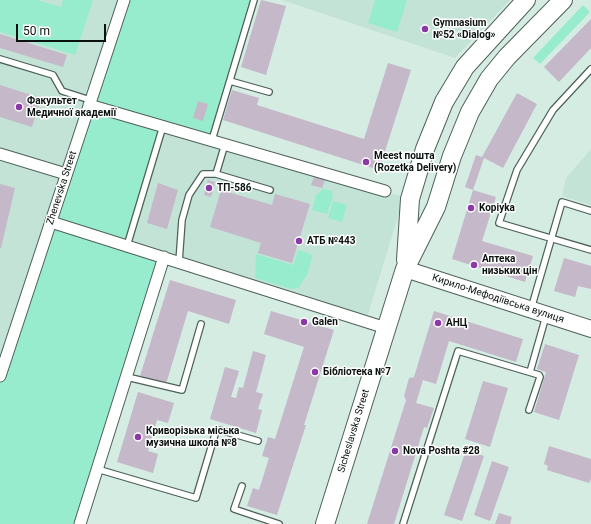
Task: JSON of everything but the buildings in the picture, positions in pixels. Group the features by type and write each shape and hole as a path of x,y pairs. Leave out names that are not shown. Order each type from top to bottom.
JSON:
{"main road":[{"path":"405,269 410,199 425,149 444,102 465,67 526,0"},
{"path":"405,269 436,207 452,156 470,112 480,93 507,57 563,0"},
{"name":"Sicheslavska Street","path":"325,524 405,269"}],"street":[{"name":"Zhenevska Street","path":"0,376 124,0"},
{"path":"90,102 163,126 385,191"},
{"path":"0,154 66,174"},
{"path":"51,222 386,328"},
{"path":"80,524 164,257"},
{"name":"Кирило-Мефодіївська вулиця","path":"405,269 591,329"}],"lane":[{"path":"212,140 254,0"},
{"path":"0,58 53,74 62,91 90,102"},
{"path":"591,69 553,110 517,170 499,223 591,250"},
{"path":"230,81 269,92"},
{"path":"127,246 163,126"},
{"path":"216,174 225,144"},
{"path":"179,262 182,220 189,195 203,174 216,174 270,190"},
{"path":"531,309 562,202 591,211"},
{"path":"530,372 547,314"},
{"path":"127,377 182,390 201,324"},
{"path":"404,524 458,351 540,375 529,410"},
{"path":"98,469 196,498 216,430 258,441"},
{"path":"242,486 234,509 279,524"}],"shaded area":[{"path":"0,0 124,0 0,376"},
{"name":"Gymnasium №52 «Dialog»","path":"282,0 510,0 455,58"},
{"path":"163,126 404,197 366,321 127,246"},
{"path":"591,149 591,205 562,196 566,178"}],"green space":[{"path":"0,0 37,0 61,7 63,0 93,0 75,55 0,32"},
{"path":"124,0 254,0 212,140 163,126 127,246 164,257 80,524 0,524 0,376"},
{"path":"375,0 407,0 397,32 368,23"},
{"path":"583,5 590,12 540,64 533,58"},
{"path":"323,189 332,191 333,196 327,214 312,210 316,195"},
{"path":"333,201 347,205 342,222 328,218"},
{"path":"298,250 311,254 312,258 307,275 298,288 291,289 255,277 256,254 293,265"}],"place":[{"name":"Gymnasium №52 «Dialog»","path":"425,29"},
{"name":"Факультет Медичної академії","path":"19,107"},
{"name":"Meest пошта (Rozetka Delivery)","path":"366,162"},
{"name":"ТП-586","path":"209,188"},
{"name":"Kopiyka","path":"471,208"},
{"name":"АТБ №443","path":"299,241"},
{"name":"Аптека низьких цін","path":"474,265"},
{"name":"Galen","path":"304,322"},
{"name":"АНЦ","path":"438,323"},
{"name":"Бібліотека №7","path":"315,372"},
{"name":"Криворізька міська музична школа №8","path":"138,437"},
{"name":"Nova Poshta #28","path":"395,451"}]}
